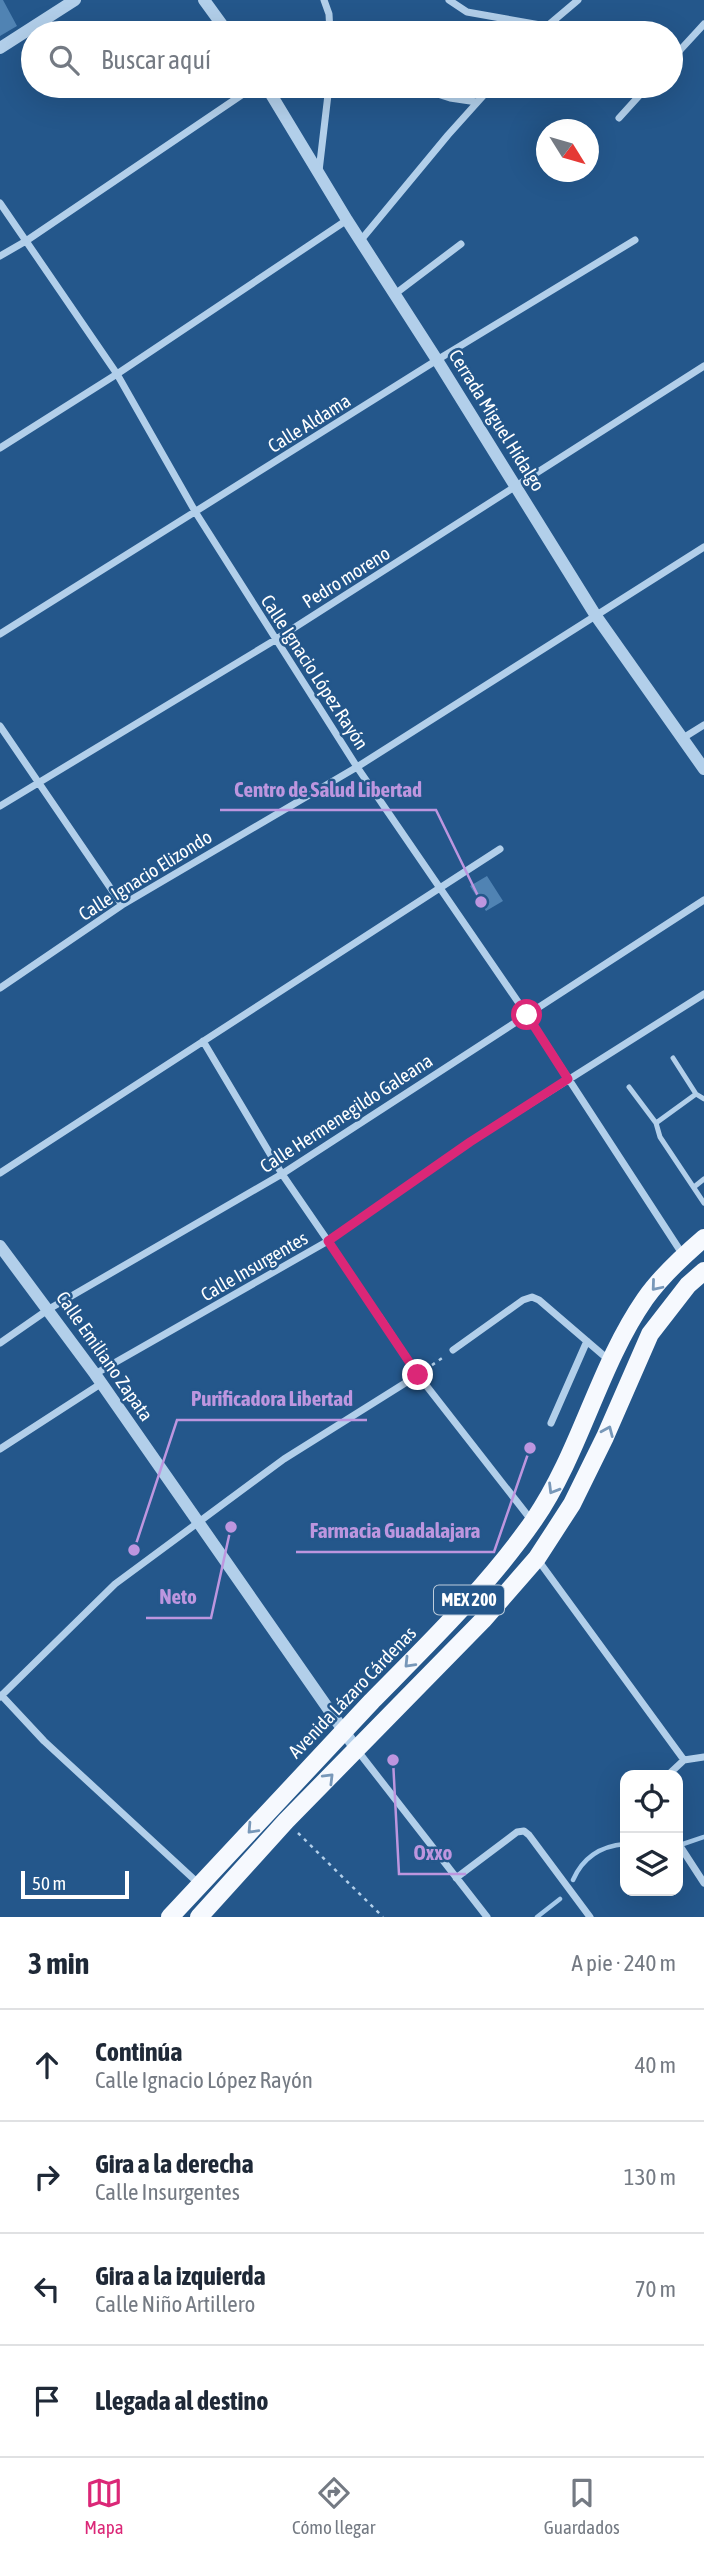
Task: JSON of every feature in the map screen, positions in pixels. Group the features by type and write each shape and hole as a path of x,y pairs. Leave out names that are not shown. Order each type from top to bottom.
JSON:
{"main road":[{"name":"Avenida Lázaro Cárdenas","path":"170,1917 465,1604 533,1522 575,1448 611,1361 646,1298 684,1255 704,1238"},
{"name":"MEX 200","path":"199,1917 286,1821 483,1620 537,1559 572,1504 650,1334 674,1302 704,1270"}],"street":[{"path":"42,21 75,0"},
{"path":"204,0 219,21"},
{"path":"324,0 329,21"},
{"path":"449,0 467,12 518,21"},
{"path":"552,21 578,0"},
{"path":"683,47 704,24"},
{"path":"0,48 21,35"},
{"path":"0,256 26,242 237,98"},
{"name":"Cerrada Miguel Hidalgo","path":"274,98 347,220 596,616 704,769"},
{"path":"319,170 328,98"},
{"path":"450,98 477,102"},
{"path":"361,240 481,98"},
{"path":"619,118 637,98"},
{"name":"Calle Ignacio López Rayón","path":"0,204 117,374 195,513 357,766 527,1015 684,1255"},
{"path":"0,448 117,374 347,220"},
{"name":"Calle Aldama","path":"0,634 437,360 635,240"},
{"path":"395,294 461,244"},
{"name":"Pedro moreno","path":"0,806 275,640 704,366"},
{"name":"Calle Ignacio Elizondo","path":"0,988 122,905 357,766 704,547"},
{"path":"683,738 704,725"},
{"path":"0,726 122,905"},
{"path":"0,1173 500,849"},
{"name":"Calle Hermenegildo Galeana","path":"0,1343 49,1309 282,1174 704,900"},
{"path":"470,1142 704,994"},
{"path":"203,1041 282,1174 328,1241"},
{"name":"Calle Insurgentes","path":"0,1449 99,1379 328,1241"},
{"name":"Calle Emiliano Zapata","path":"0,1246 99,1379 357,1750"},
{"path":"453,1350 523,1300 532,1297 540,1300 611,1361"},
{"path":"379,1316 418,1375 533,1522"},
{"path":"551,1423 587,1341"},
{"path":"200,1885 44,1741 1,1696 115,1584 284,1459 418,1375"},
{"path":"537,1559 684,1760"},
{"path":"357,1750 487,1917"},
{"path":"673,1770 684,1760 704,1757"},
{"path":"456,1878 517,1832 524,1831 590,1917"},
{"path":"683,1851 704,1883"}],"lane":[{"path":"673,1058 695,1094 704,1099"},
{"path":"629,1087 656,1123 660,1138 704,1203"},
{"path":"656,1123 695,1094"},
{"path":"694,1187 704,1179"}],"path":[{"name":"Calle Insurgentes","path":"328,1241 470,1142"},
{"path":"328,1241 379,1316"},
{"path":"418,1375 453,1350"},
{"path":"286,1821 383,1917"}],"building":[{"path":"0,0 3,0 17,26 0,36"},
{"path":"487,876 503,901 486,911 470,886"}],"waterway":[{"path":"683,1844 704,1837"},
{"path":"573,1880 582,1865 594,1854 620,1845"},
{"path":"537,1917 560,1899"}],"place":[{"name":"Centro de Salud Libertad","path":"481,902"},
{"name":"Farmacia Guadalajara","path":"530,1448"},
{"name":"Neto","path":"231,1527"},
{"name":"Purificadora Libertad","path":"134,1550"},
{"name":"Oxxo","path":"393,1760"}],"route":[{"path":"418,1375 328,1241 470,1142 568,1079 527,1015"}]}
